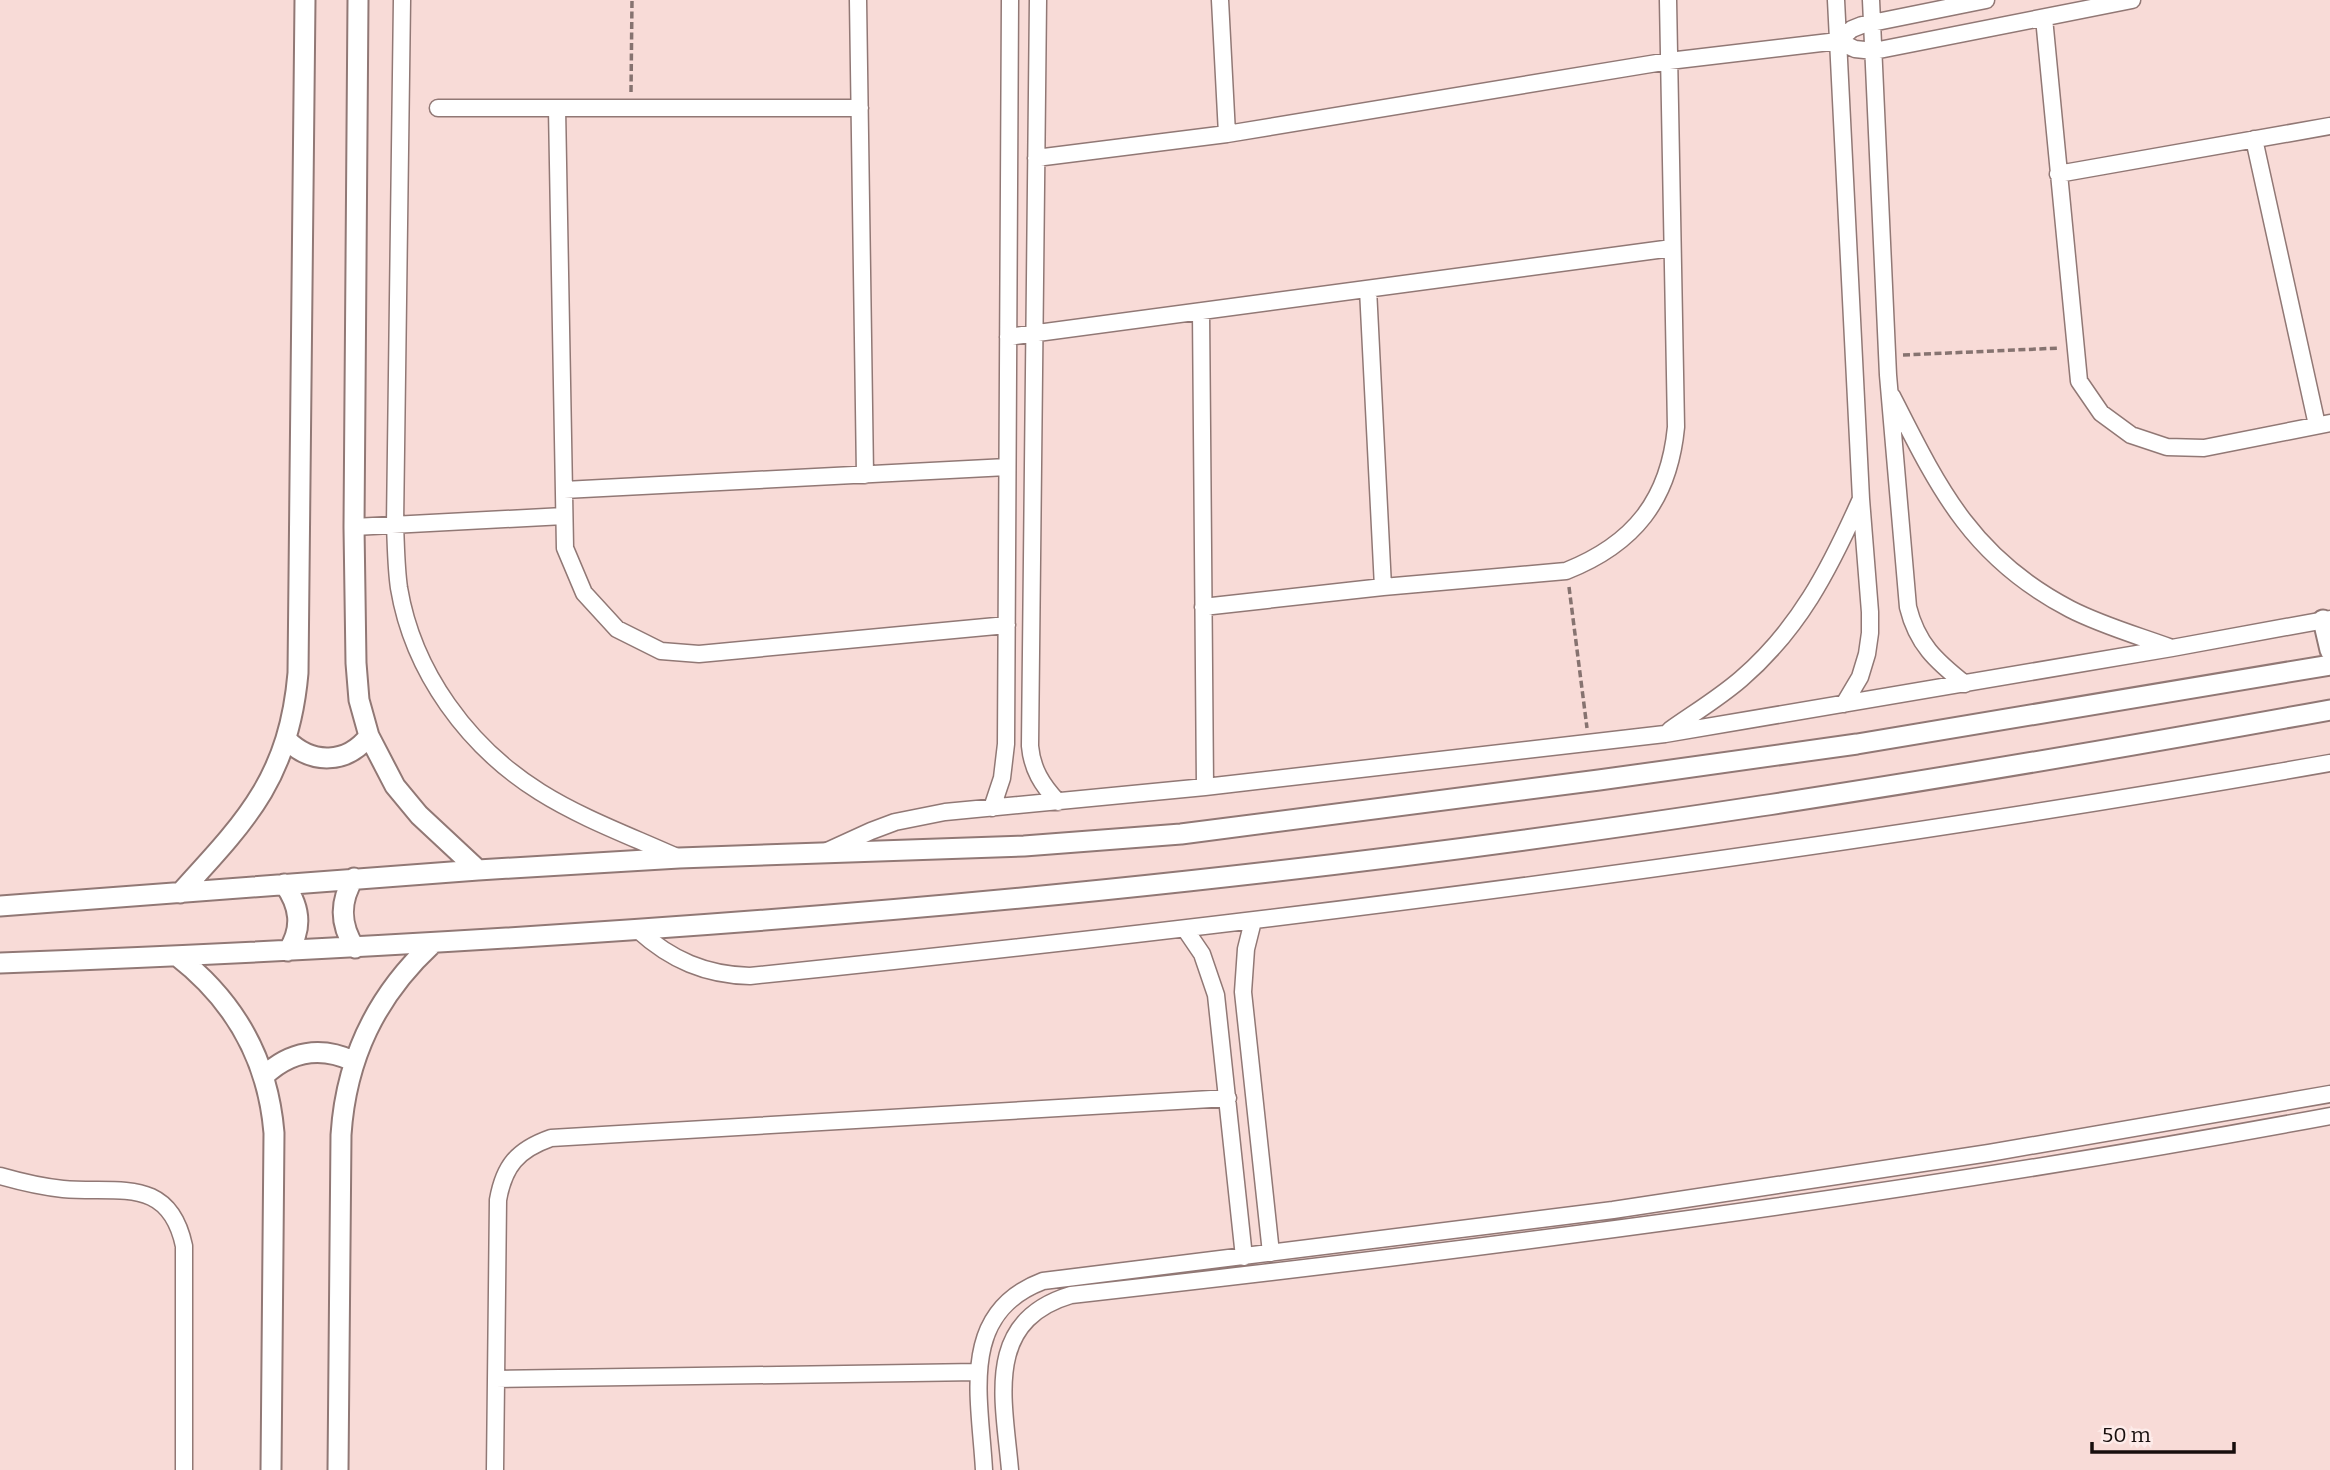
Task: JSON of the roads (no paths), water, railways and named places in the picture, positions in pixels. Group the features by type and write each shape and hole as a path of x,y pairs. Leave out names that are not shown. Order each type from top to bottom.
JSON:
{"street":[{"path":"180,893 246,819 270,782 287,740 296,696 306,0"},
{"path":"358,0 354,527 356,672 359,700 369,736 385,770 407,801 478,870"},
{"path":"402,0 395,525 396,562 405,616 425,668 455,716 495,758 541,793 562,805 679,858"},
{"path":"858,0 865,475"},
{"path":"992,808 1005,761 1010,0"},
{"path":"1038,0 1030,746 1034,768 1058,802"},
{"path":"1220,0 1227,134"},
{"path":"1203,607 1383,587 1566,571 1610,550 1629,535 1645,517 1667,474 1674,451 1676,427 1668,0"},
{"path":"1836,0 1870,633 1860,677 1844,704"},
{"path":"1871,0 1887,356 1908,607 1912,623 1926,649 1939,664 1965,684"},
{"path":"1838,41 1852,29 1873,23 1986,0"},
{"path":"1036,158 1227,134 1669,61 1838,41 1855,49 1874,51 2132,0"},
{"path":"2044,18 2079,381 2101,413 2131,435 2167,447 2204,447 2324,424 2254,139"},
{"path":"438,108 860,108"},
{"path":"557,108 565,548 584,593 617,629 661,651 699,654 1007,625"},
{"path":"2058,174 2330,126"},
{"path":"1008,337 1672,248"},
{"path":"1368,289 1383,587"},
{"path":"1201,312 1205,787"},
{"path":"1889,388 1945,496 1991,553 2029,584 2071,609 2172,648"},
{"path":"564,490 1007,467"},
{"path":"1665,734 1741,679 1785,634 1822,582 1861,499"},
{"path":"354,527 564,516"},
{"path":"825,852 895,822 944,812 1205,787 1665,734 2327,620 2330,650"},
{"path":"0,905 478,870 679,858 1024,846 1181,834 1857,744 2330,665"},
{"path":"0,963 432,944 785,919 1087,892 1516,842 1876,788 2330,710"},
{"path":"287,740 303,754 335,758 354,751 369,736"},
{"path":"638,930 651,942 681,961 715,972 751,976 1185,929 1772,852 2330,763"},
{"path":"354,878 343,908 345,929 355,948"},
{"path":"284,884 295,901 298,912 297,932 288,951"},
{"path":"1253,920 1242,977 1271,1253"},
{"path":"1185,929 1202,954 1213,982 1228,1098 1240,1257 1237,1276"},
{"path":"338,1470 341,1135 344,1098 353,1061 369,1023 403,973 432,944"},
{"path":"177,956 210,984 237,1017 248,1036 269,1094 274,1133 271,1470"},
{"path":"1213,982 1242,977"},
{"path":"1223,1055 1249,1051"},
{"path":"264,1076 283,1061 306,1053 330,1053 353,1061"},
{"path":"984,1470 978,1372 982,1342 991,1321 1005,1303 1029,1286 1058,1278 1613,1210 1989,1153 2330,1094"},
{"path":"495,1470 498,1200 501,1183 509,1167 520,1154 534,1144 551,1138 1228,1098"},
{"path":"2241,1111 2246,1131"},
{"path":"1010,1470 1003,1378 1004,1364 1013,1336 1032,1314 1070,1295 1615,1229 1991,1174 2330,1116"},
{"path":"1989,1153 1991,1174"},
{"path":"0,1177 64,1189 134,1190 164,1206 178,1224 184,1246 184,1470"},
{"path":"496,1379 978,1372"}]}
